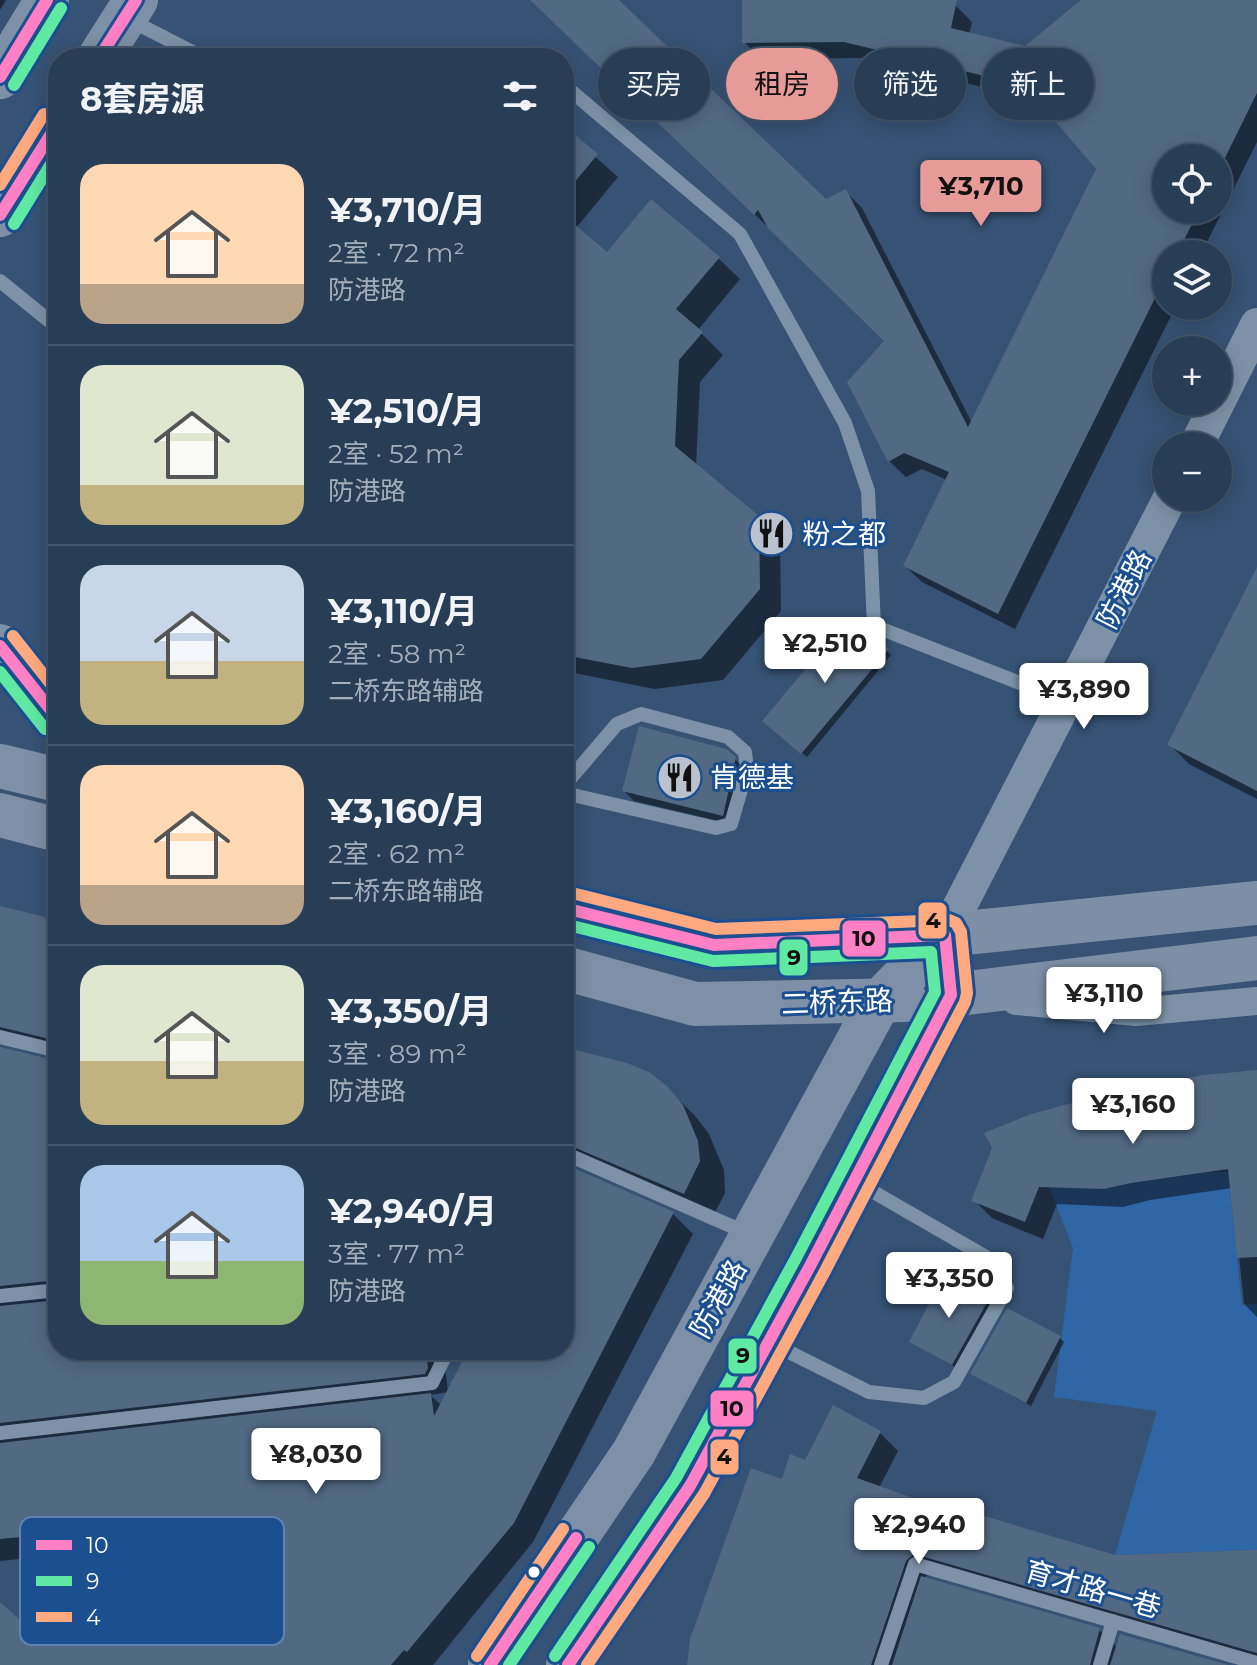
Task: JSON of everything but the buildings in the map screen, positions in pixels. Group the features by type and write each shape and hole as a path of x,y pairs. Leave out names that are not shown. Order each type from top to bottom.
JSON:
{"highway":[{"path":"0,77 47,0"},
{"path":"105,48 130,9"},
{"path":"0,215 48,139"},
{"path":"0,646 48,706"},
{"path":"0,766 48,778"},
{"path":"0,815 48,827"},
{"path":"568,1665 690,1486 951,995 945,935 714,945 574,910"},
{"name":"防港路","path":"490,1665 634,1452 879,1002 945,935"},
{"name":"二桥东路","path":"574,971 695,1004 879,1002 951,995"}],"main road":[{"path":"945,935 1257,903"},
{"name":"二桥东路","path":"951,995 1257,958"}],"street":[{"path":"1203,432 1257,325"},
{"name":"防港路","path":"945,935 1163,512"},
{"path":"951,995 1136,1012 1257,1001"}],"lane":[{"path":"130,9 189,48"},
{"path":"574,93 740,234 850,436 868,491 874,626 1067,702"},
{"path":"0,281 48,320"},
{"path":"574,774 617,724 641,714 728,737 745,752 747,769 731,824 716,828 574,795"},
{"path":"0,1037 48,1049"},
{"path":"574,1157 753,1235"},
{"path":"769,1342 869,1392 924,1398 954,1382 1007,1288 993,1261 854,1181"},
{"path":"0,1296 48,1291"},
{"path":"0,1433 432,1383 443,1360"},
{"name":"育才路一巷","path":"881,1665 915,1564 1257,1663"},
{"path":"1100,1665 1113,1621"}],"shaded area":[{"path":"1209,1172 1228,1172 1242,1305 1257,1304 1257,1550 1115,1555 1157,1411 1054,1397 1073,1248 1049,1187 1104,1189"}],"transit line":[{"name":"10","path":"0,77 47,0"},
{"name":"10","path":"105,48 136,0"},
{"name":"9","path":"14,85 61,8"},
{"name":"4","path":"0,185 44,114"},
{"name":"10","path":"0,215 48,139"},
{"name":"9","path":"14,224 48,169"},
{"name":"4","path":"13,636 48,680"},
{"name":"10","path":"0,646 48,706"},
{"name":"9","path":"0,672 45,729"},
{"name":"4","path":"574,894 716,929 949,920 956,923 961,932 967,993 824,1273 704,1494 587,1665"},
{"name":"10","path":"568,1665 690,1486 810,1266 951,995 945,935 714,945 574,910"},
{"name":"9","path":"555,1656 676,1478 796,1258 935,992 931,952 713,961 574,926"},
{"name":"4","path":"477,1656 563,1529"},
{"name":"10","path":"490,1665 576,1538"},
{"name":"9","path":"509,1665 589,1547"}],"place":[{"name":"粉之都","path":"771,534"},
{"name":"肯德基","path":"679,777"}]}
